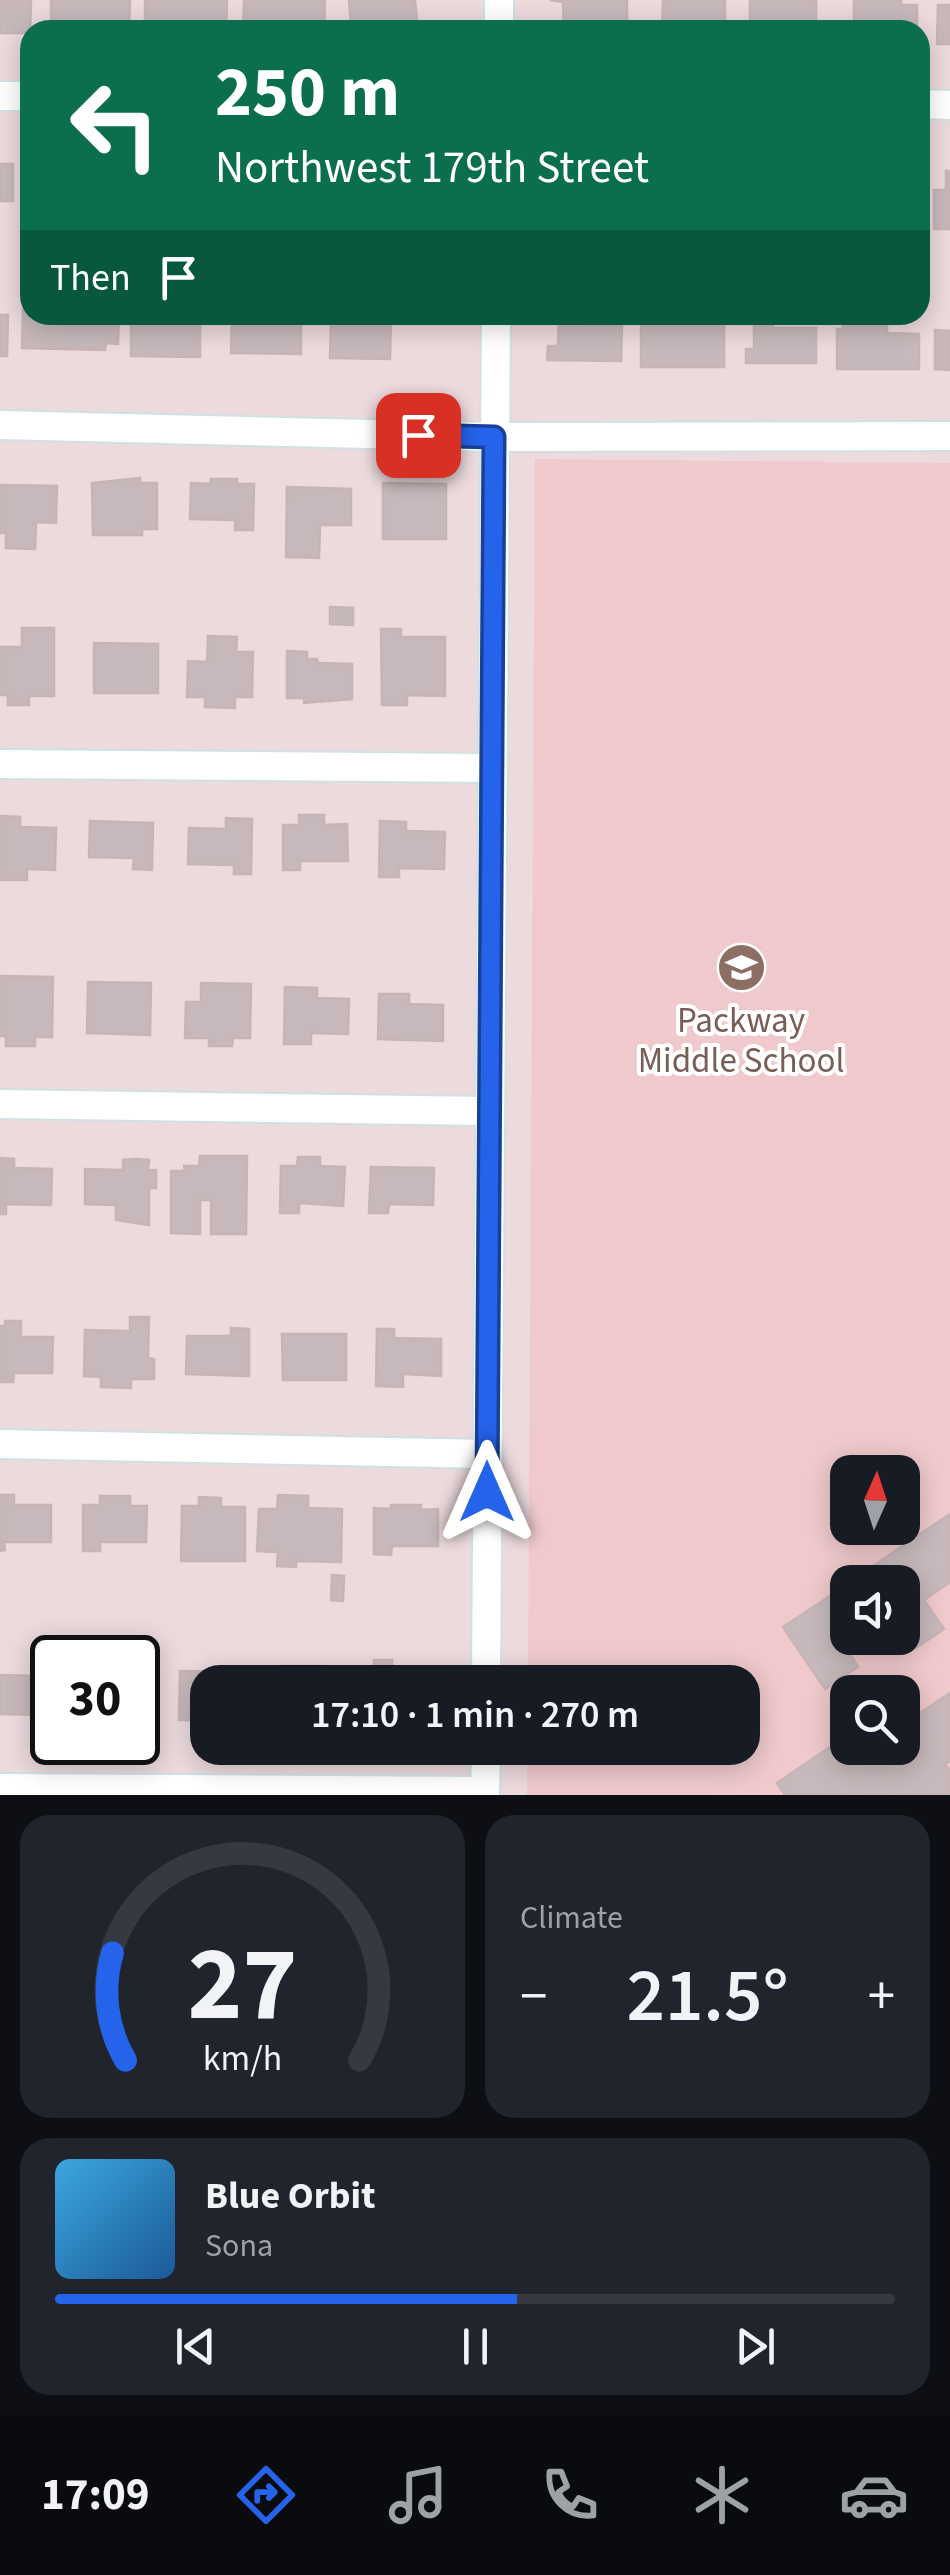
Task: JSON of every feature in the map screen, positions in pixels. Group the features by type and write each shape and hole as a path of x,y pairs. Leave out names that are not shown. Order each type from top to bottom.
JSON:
{"street":[{"path":"486,1665 496,325"},
{"path":"0,425 494,437 950,436"},
{"path":"0,764 490,768"},
{"path":"0,1104 488,1111"},
{"path":"0,1444 487,1454"},
{"path":"0,1788 486,1793 486,1765"}],"shaded area":[{"name":"Packway Middle School","path":"535,459 950,463 950,1795 527,1795 527,1765 760,1765 760,1665 528,1665"}],"building":[{"path":"0,0 31,0 30,20 20,20 20,33 0,33"},
{"path":"51,0 130,0 129,20 51,20"},
{"path":"145,0 227,0 226,20 145,20"},
{"path":"244,0 325,0 324,20 243,20"},
{"path":"349,0 415,0 417,20 351,20"},
{"path":"550,0 627,0 627,20 564,20 563,2"},
{"path":"663,0 725,0 725,20 662,20"},
{"path":"750,0 816,0 816,20 750,20"},
{"path":"854,0 901,0 901,5 917,5 917,20 854,20"},
{"path":"938,5 950,5 950,44 937,44"},
{"path":"0,164 13,164 13,201 0,201"},
{"path":"946,171 950,171 950,229 934,229 934,190 946,190"},
{"path":"0,315 8,315 7,356 0,356"},
{"path":"23,325 119,325 118,344 106,343 105,350 22,348"},
{"path":"131,325 200,325 200,357 131,356"},
{"path":"232,325 301,325 301,354 231,353"},
{"path":"331,325 391,325 390,359 330,358"},
{"path":"559,325 622,326 621,361 547,360 548,346 558,346"},
{"path":"641,325 724,325 724,367 641,367"},
{"path":"754,325 816,328 816,363 746,363 746,349 754,349"},
{"path":"843,325 887,325 887,333 919,334 919,369 837,369 837,329 843,329"},
{"path":"935,330 950,331 950,370 935,369"},
{"path":"140,478 140,483 157,483 157,529 142,529 142,535 93,535 92,483"},
{"path":"211,479 237,479 237,484 254,484 253,530 235,530 235,520 190,519 191,483 210,484"},
{"path":"383,483 446,484 446,539 383,539"},
{"path":"0,485 57,486 56,523 36,522 35,549 6,548 6,533 0,533"},
{"path":"287,487 351,489 351,525 320,525 319,558 286,557"},
{"path":"330,607 353,608 353,625 330,624"},
{"path":"22,628 54,628 54,696 29,696 29,705 8,705 8,695 0,695 0,647 22,647"},
{"path":"381,629 401,629 401,637 445,637 445,696 407,695 407,705 382,705"},
{"path":"208,636 237,637 236,652 253,652 252,697 235,697 235,708 205,707 205,697 187,697 188,661 207,662"},
{"path":"94,643 158,644 158,693 94,693"},
{"path":"287,651 307,652 307,659 317,659 318,663 352,664 352,699 304,703 304,698 287,698"},
{"path":"299,815 324,815 324,825 347,824 348,861 300,861 300,870 283,870 283,825 299,825"},
{"path":"0,816 20,817 20,827 56,828 55,870 27,869 27,880 0,880"},
{"path":"226,818 252,819 251,874 234,874 234,865 188,864 189,828 226,829"},
{"path":"90,821 153,823 152,870 133,869 134,858 89,857"},
{"path":"380,821 406,822 406,831 445,832 444,869 399,868 399,877 379,877"},
{"path":"0,976 53,977 52,1037 35,1037 35,1046 6,1046 6,1036 0,1036"},
{"path":"88,982 151,983 150,1035 87,1033"},
{"path":"201,983 251,984 250,1038 233,1038 232,1046 209,1046 209,1038 185,1038 186,1002 201,1002"},
{"path":"285,987 317,988 317,998 349,999 348,1034 311,1033 311,1044 284,1044"},
{"path":"379,994 409,994 409,1004 443,1005 443,1041 378,1039"},
{"path":"200,1156 247,1156 246,1234 211,1234 211,1200 200,1200 200,1234 171,1233 171,1171 199,1166"},
{"path":"298,1157 320,1157 320,1166 345,1167 343,1206 299,1203 299,1213 280,1213 281,1166 297,1166"},
{"path":"0,1158 14,1159 14,1168 52,1169 51,1205 6,1204 6,1214 0,1214"},
{"path":"123,1160 149,1160 148,1170 156,1170 156,1188 149,1188 149,1225 116,1220 116,1205 85,1204 85,1169 123,1170"},
{"path":"371,1167 434,1168 433,1205 389,1204 388,1213 369,1213"},
{"path":"130,1317 149,1317 148,1358 154,1359 154,1379 131,1379 131,1388 101,1387 101,1377 84,1376 85,1330 130,1331"},
{"path":"5,1321 21,1321 21,1337 53,1337 52,1373 14,1373 13,1382 0,1382 0,1326 5,1326"},
{"path":"231,1328 249,1329 249,1376 186,1374 187,1336 231,1336"},
{"path":"377,1329 394,1329 394,1338 441,1339 441,1376 403,1374 403,1387 376,1386"},
{"path":"282,1334 346,1334 346,1380 283,1380"},
{"path":"0,1495 14,1495 14,1505 51,1505 51,1542 4,1542 5,1550 0,1551"},
{"path":"278,1495 308,1496 308,1508 342,1509 341,1562 296,1561 296,1567 277,1566 278,1552 257,1551 259,1509 277,1509"},
{"path":"100,1496 130,1496 130,1506 147,1506 146,1542 100,1542 100,1551 83,1551 83,1505 100,1505"},
{"path":"199,1497 221,1498 221,1507 245,1507 245,1561 181,1561 182,1506 199,1506"},
{"path":"391,1505 438,1509 438,1546 392,1546 391,1555 374,1554 374,1508 391,1509"},
{"path":"950,1514 950,1582 924,1600 944,1629 920,1645 920,1565 874,1565 904,1545 920,1545 920,1534"},
{"path":"332,1575 344,1576 343,1601 331,1600"},
{"path":"830,1596 830,1655 850,1655 858,1667 846,1675 830,1675 830,1686 825,1689 783,1627"},
{"path":"374,1660 392,1660 392,1665 374,1665"},
{"path":"180,1671 190,1671 190,1720 179,1720"},
{"path":"0,1675 30,1676 30,1715 0,1714"},
{"path":"950,1693 950,1761 945,1764 950,1771 950,1795 785,1795 777,1783 830,1747 830,1765 920,1765 920,1713"}],"place":[{"name":"Packway Middle School","path":"741,968"}],"route":[{"path":"418,435 494,437 487,1492"}]}
